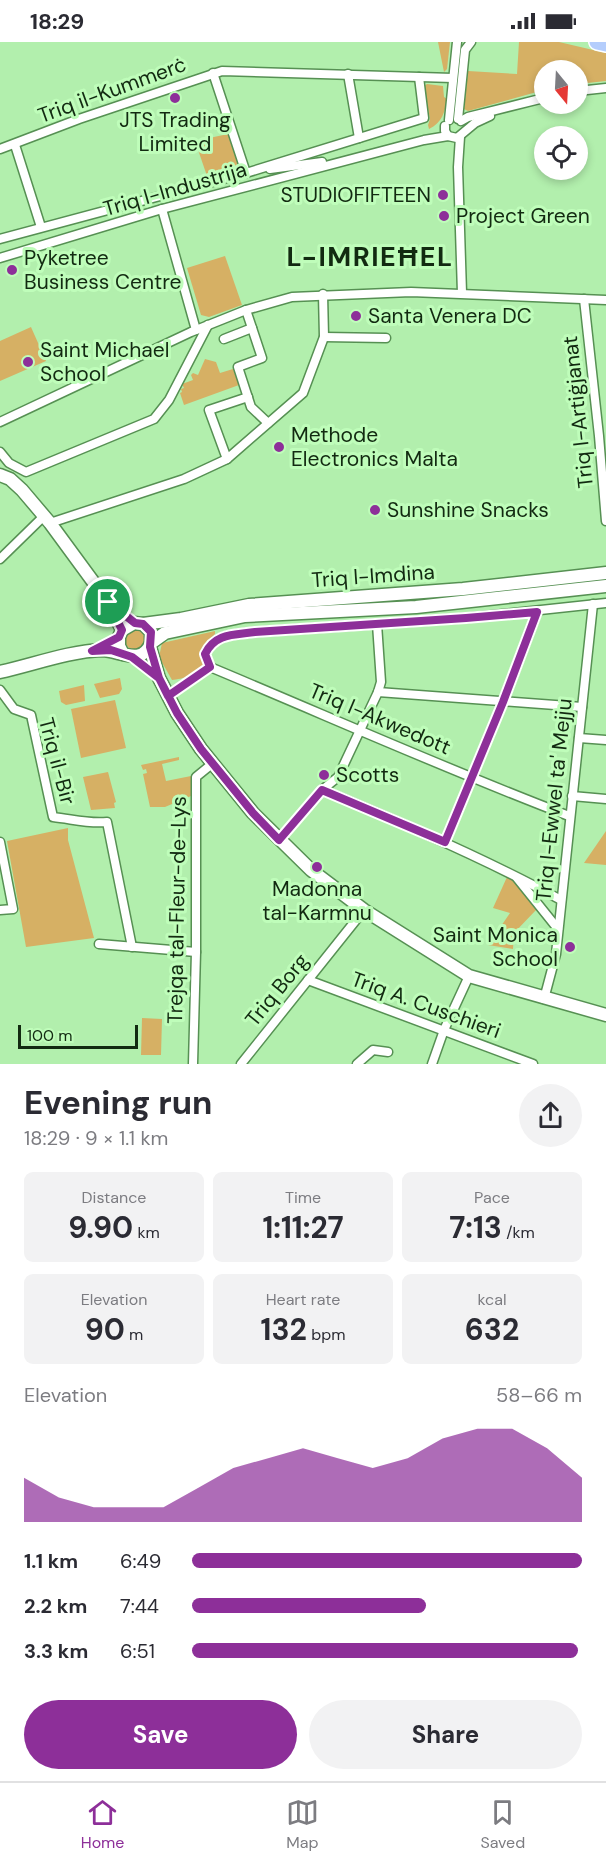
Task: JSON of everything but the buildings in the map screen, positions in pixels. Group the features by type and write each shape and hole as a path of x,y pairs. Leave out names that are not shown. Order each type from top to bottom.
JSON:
{"highway":[{"path":"597,42 606,44"}],"main road":[{"path":"0,475 10,479 22,490 108,602 120,634 119,645 127,656"},
{"name":"Triq l-Imdina","path":"139,623 181,619 249,605 463,589 606,573"},
{"name":"Triq l-Imdina","path":"151,645 165,633 245,616 416,607 606,586"},
{"path":"108,602 151,632 151,645 159,678 189,734 253,813 311,870 364,910 469,976 606,1015"},
{"path":"92,651 139,623"},
{"path":"127,656 142,654 151,645"},
{"path":"0,672 92,651 111,650 127,656 159,678"}],"street":[{"path":"453,121 453,78 457,42"},
{"path":"456,136 445,131 453,121 465,50 471,42"},
{"name":"Triq il-Kummerċ","path":"0,149 213,73 233,70 453,78"},
{"path":"213,73 246,173"},
{"path":"348,74 359,138"},
{"name":"Triq l-Industrija","path":"0,239 246,173 424,118 419,77"},
{"path":"588,90 606,88"},
{"path":"456,136 475,123 506,108 534,101"},
{"name":"Triq l-Industrija","path":"423,140 453,121 506,108"},
{"path":"453,121 464,126 456,136 462,292"},
{"name":"Triq l-Industrija","path":"0,258 162,209 423,140 456,136"},
{"path":"15,145 41,227"},
{"name":"Triq l-Industrija","path":"246,173 360,157"},
{"path":"162,209 196,330"},
{"path":"0,422 196,330 246,310 292,297 387,292 462,292 606,300"},
{"path":"0,559 47,520 184,479 227,459 303,393 324,337 323,294"},
{"name":"Triq l-Artiġjanat","path":"584,299 606,521"},
{"path":"246,310 262,358 238,367 251,407 268,423"},
{"path":"0,452 9,463 26,472 154,419 169,400 208,326"},
{"path":"224,339 252,328"},
{"path":"324,337 386,338"},
{"path":"227,459 210,410 248,397"},
{"path":"168,696 210,667 205,654 210,644 216,639 255,632 466,618 606,603"},
{"name":"Triq l-Ewwel ta' Mejju","path":"544,999 556,954 593,604"},
{"path":"445,842 503,702 537,612"},
{"path":"279,840 322,790 338,777 378,692 381,682 376,624"},
{"name":"Triq l-Akwedott","path":"210,667 471,778 569,816"},
{"name":"Triq il-Bir","path":"0,690 14,709 31,715 53,817 89,824 107,822 132,947"},
{"path":"378,692 582,707"},
{"path":"579,738 606,740"},
{"name":"Trejqa tal-Fleur-de-Lys","path":"193,1064 196,952 196,777 212,764"},
{"path":"322,790 445,842 561,900"},
{"path":"572,796 606,799"},
{"path":"0,842 13,909 0,910"},
{"path":"515,875 558,929"},
{"name":"Triq Borg","path":"241,1064 364,910"},
{"path":"99,944 196,952"},
{"path":"432,1064 444,1030 469,976"},
{"name":"Triq A. Cuschieri","path":"308,980 532,1064"},
{"path":"357,1064 373,1050 388,1052"}],"shaded area":[{"path":"438,42 450,42 447,69 444,72"},
{"path":"519,42 559,42 606,53 606,81 588,83 588,60 534,60 534,93 468,111 464,109 468,71 517,74"},
{"path":"427,84 443,86 444,97 447,99 442,117 429,129 430,119 424,86"},
{"path":"228,134 237,168 207,176 195,141"},
{"path":"225,256 242,305 209,317 201,315 187,268"},
{"path":"31,327 46,361 0,381 0,341"},
{"path":"205,359 216,362 220,373 233,369 239,385 184,405 180,393 184,388 182,384 193,380 191,375 193,373 198,375"},
{"path":"131,630 139,630 145,636 145,644 139,650 131,650 125,644 125,636"},
{"path":"215,631 203,649 205,661 202,668 190,676 172,680 159,657 162,643"},
{"path":"120,678 122,689 119,694 100,698 94,684"},
{"path":"84,685 85,701 66,705 61,702 59,691"},
{"path":"115,700 126,748 81,758 71,709"},
{"path":"179,757 179,760 162,764 166,781 191,776 191,796 165,807 150,807 143,774 147,773 141,765"},
{"path":"108,772 116,802 114,803 115,808 91,810 83,777"},
{"path":"68,828 68,840 94,938 26,947 7,841"},
{"path":"606,831 606,865 584,863"},
{"path":"507,877 512,878 537,909 514,933 513,949 488,945 510,913 493,908"},
{"path":"142,1018 162,1019 161,1055 141,1055"}],"place":[{"name":"JTS Trading Limited","path":"175,98"},
{"name":"STUDIOFIFTEEN","path":"443,195"},
{"name":"Project Green","path":"444,216"},
{"name":"Pyketree Business Centre","path":"12,270"},
{"name":"Santa Venera DC","path":"356,316"},
{"name":"Saint Michael School","path":"28,362"},
{"name":"Methode Electronics Malta","path":"279,447"},
{"name":"Sunshine Snacks","path":"375,510"},
{"name":"Scotts","path":"324,775"},
{"name":"Madonna tal-Karmnu","path":"317,867"},
{"name":"Saint Monica School","path":"570,947"}],"district":[{"name":"L-IMRIEĦEL","path":"370,256"}],"route":[{"path":"108,602 122,630 119,637 92,651 111,650 132,657 159,678 168,696 177,713 189,734 253,813 279,840 322,790 445,842 503,702 537,612 255,632 227,636 216,639 210,644 205,654 210,667 168,696 159,678 150,647 151,632 143,624 135,623 108,602"}]}
